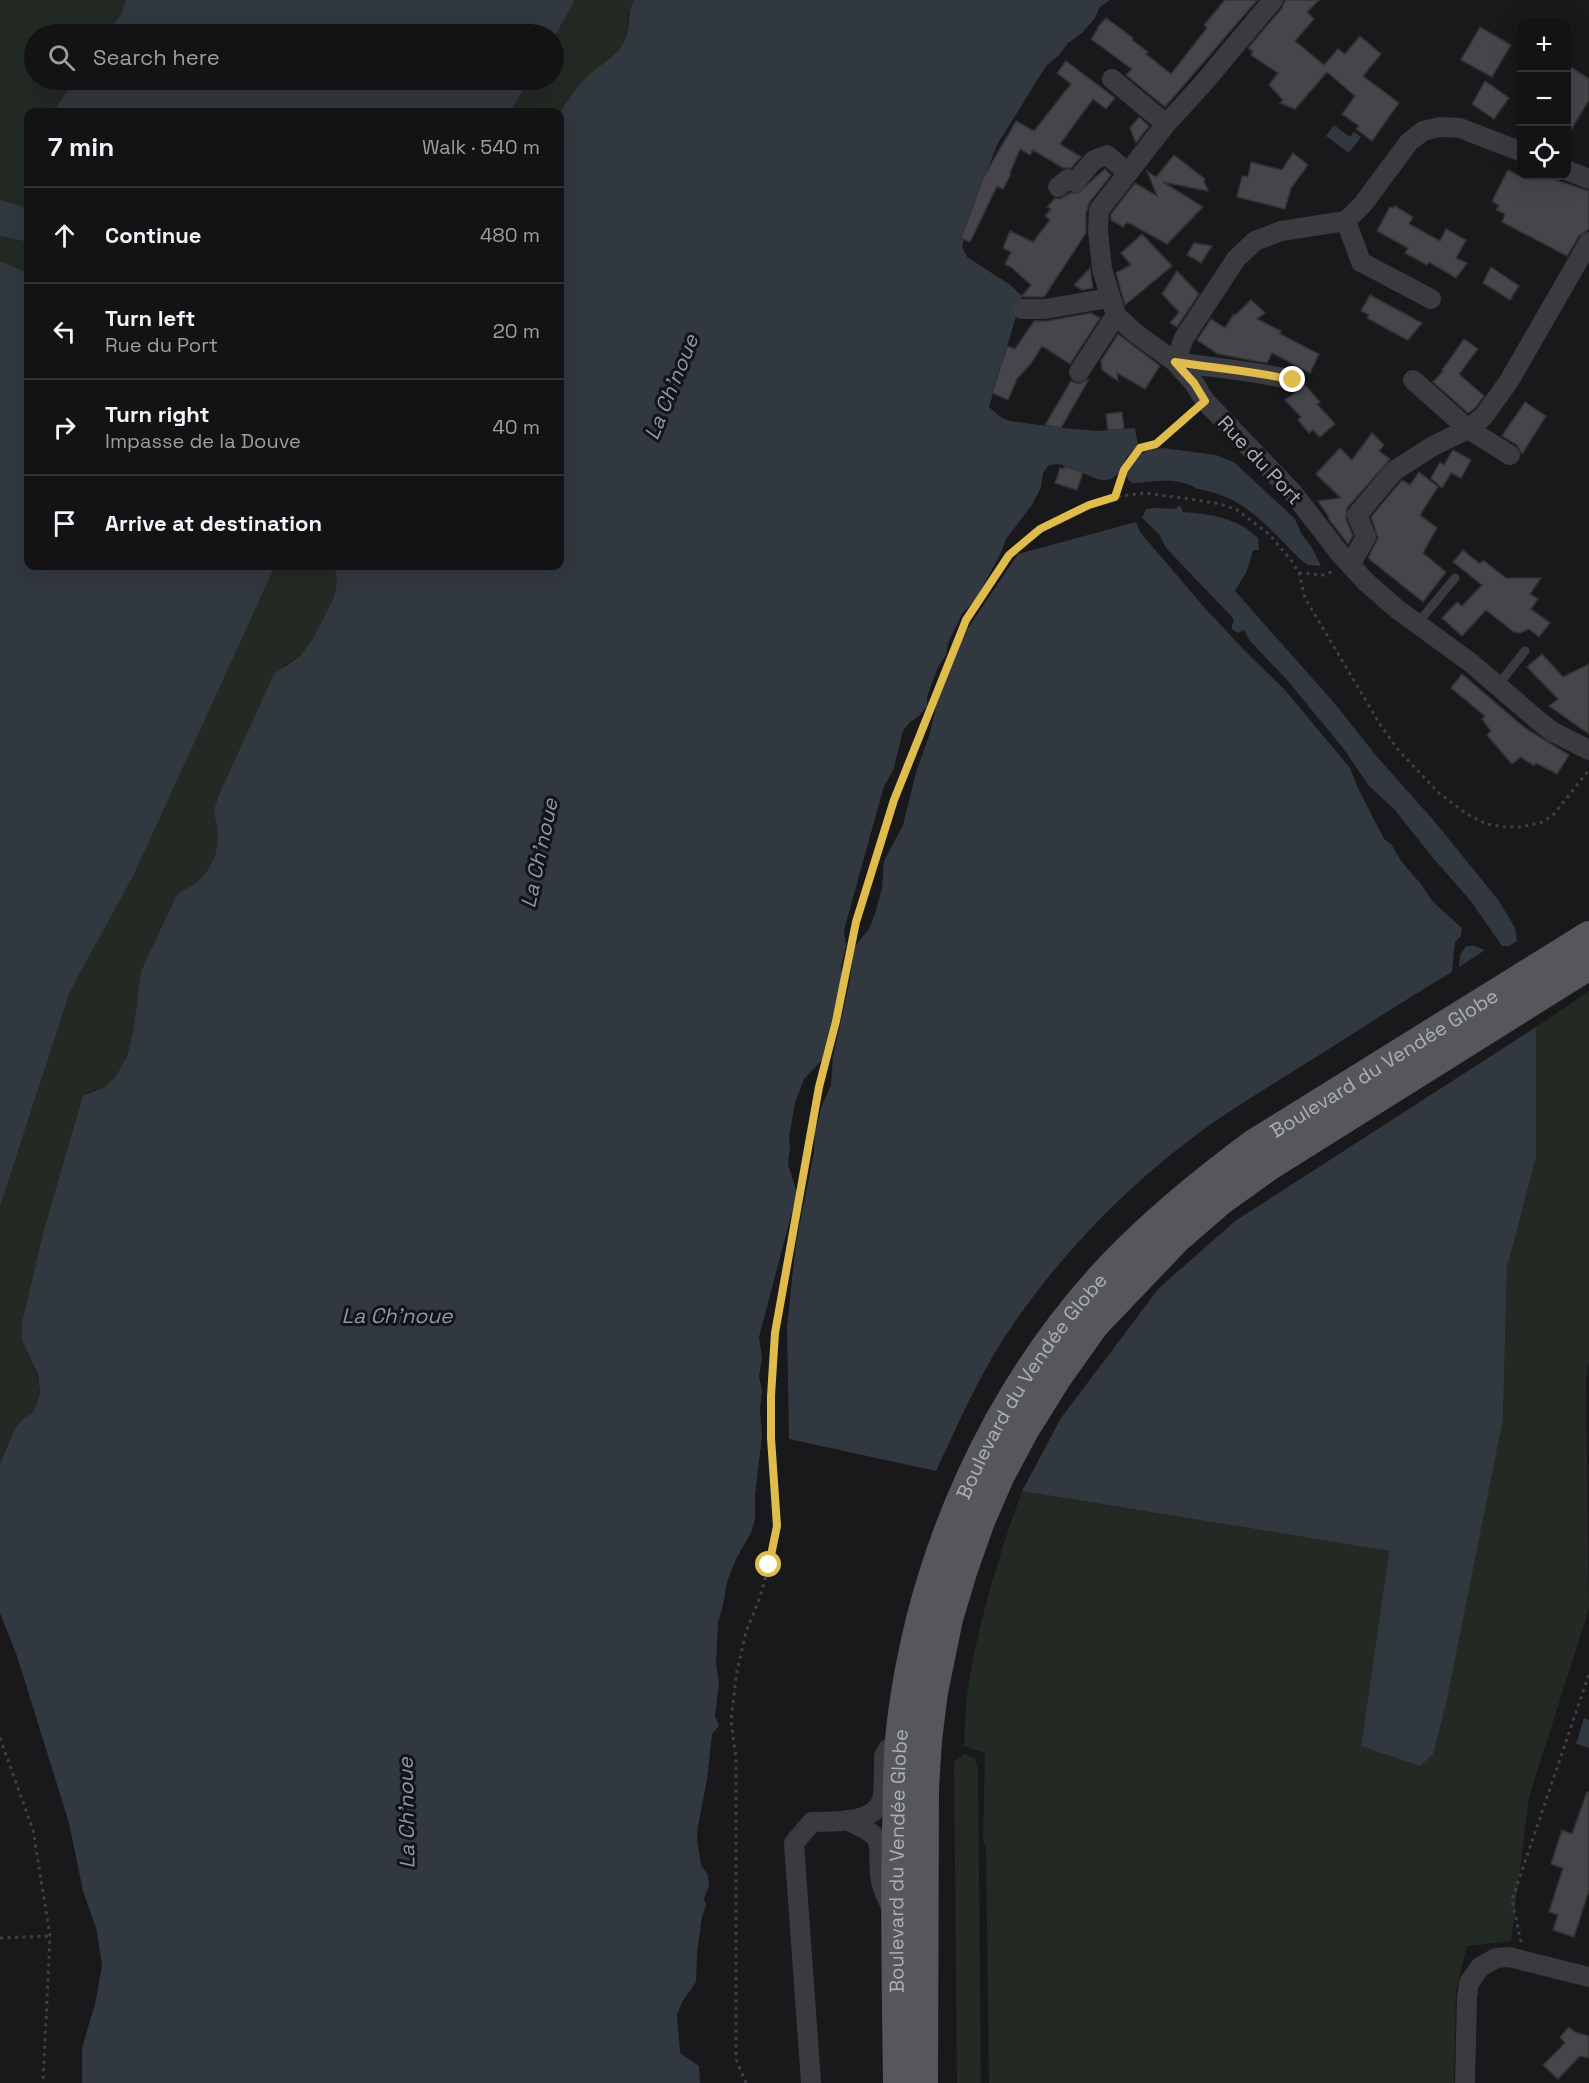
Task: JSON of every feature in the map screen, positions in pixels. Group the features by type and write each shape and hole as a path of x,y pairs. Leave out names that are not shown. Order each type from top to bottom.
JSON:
{"main road":[{"name":"Boulevard du Vendée Globe","path":"898,2083 895,1917 898,1786 902,1723 914,1648 952,1523 977,1464 1036,1361 1112,1266 1203,1182 1254,1144 1589,936"},
{"name":"Boulevard du Vendée Globe","path":"923,2083 924,1788 933,1692 948,1619 963,1569 1000,1475 1024,1430 1057,1377 1094,1325 1176,1239 1221,1200 1270,1165 1589,965"}],"street":[{"path":"1079,372 1112,307 1102,269 1098,231 1099,210 1166,124 1202,86 1273,0"},
{"path":"1112,79 1166,124"},
{"path":"1293,380 1254,371 1175,362 1184,338 1236,259 1255,241 1281,231 1346,221 1363,204 1410,142 1424,131 1440,127 1460,128 1517,150"},
{"path":"1058,187 1068,179 1075,182 1094,160 1107,156 1127,172"},
{"path":"1571,172 1589,179"},
{"path":"1346,221 1361,262 1431,299"},
{"path":"1350,565 1366,537 1358,515 1394,471 1432,446 1468,429 1484,416 1509,381 1589,242"},
{"path":"1022,309 1112,307"},
{"name":"Rue du Port","path":"1112,307 1134,332 1175,362 1194,383 1205,401 1293,494 1366,582 1498,685 1553,732 1589,750"},
{"path":"1413,380 1468,429 1510,455"},
{"path":"812,2083 794,1843 812,1822 846,1820 869,1815 882,1802 884,1756 902,1723"},
{"path":"846,1820 868,1829 876,1836 880,1848 881,1882 895,1917"},
{"path":"1465,2083 1467,1997 1469,1983 1480,1967 1496,1958 1509,1957 1589,1977"}],"lane":[{"path":"1417,624 1455,578"},
{"path":"1498,685 1525,651"}],"path":[{"path":"1115,497 1124,470 1140,448 1156,444 1205,401"},
{"path":"746,2083 736,2059 738,1870 736,1759 731,1720 737,1671 746,1632 760,1597 777,1526 771,1438 775,1333 819,1087 836,1021 856,922 894,800 966,620 1009,555 1040,529 1089,505 1115,497 1144,494 1220,504 1237,510 1269,534 1299,573 1305,598 1381,726 1399,751 1440,794 1467,814 1486,824 1505,827 1521,827 1543,822 1554,814 1589,770"},
{"path":"1299,573 1324,574 1350,565"},
{"path":"1522,1947 1512,1900 1589,1674"},
{"path":"0,1738 33,1830 50,1936 43,2083"},
{"path":"0,1938 50,1936"}],"shaded area":[{"path":"0,0 635,0 628,13 629,35 620,48 570,96 563,108 24,108 24,570 335,570 337,581 334,597 312,640 300,656 285,665 214,810 218,837 215,857 207,871 196,883 177,894 141,971 133,1032 127,1057 115,1077 106,1086 87,1093 27,1352 39,1383 39,1399 31,1414 18,1425 8,1442 0,1464"},
{"path":"1589,991 1589,1362 1586,1378 1589,1609 1529,1797 1511,1941 1467,1946 1456,1991 1454,2083 989,2083 986,1847 983,1840 985,1753 964,1746 965,1714 971,1669 982,1617 1022,1491 1389,1551 1361,1745 1503,1418 1507,1268 1536,1157 1536,1027"},
{"path":"964,1754 975,1758 978,1770 981,2083 957,2083 954,1762"}],"water":[{"path":"126,0 575,0 561,24 114,24"},
{"name":"La Ch'noue","path":"635,0 1110,0 1100,7 1095,18 1082,33 1068,43 1046,66 997,145 969,217 962,247 967,257 1009,284 1022,296 989,407 1002,418 1010,421 1097,431 1135,428 1138,445 1127,457 1125,467 1111,479 1097,479 1064,465 1048,466 1043,473 1041,487 1032,505 1006,539 976,599 962,614 948,643 946,655 938,667 927,697 927,706 903,731 893,771 884,786 844,930 846,946 841,966 842,977 822,1060 804,1079 795,1103 789,1137 788,1164 797,1193 759,1337 762,1358 759,1376 762,1391 760,1409 762,1436 755,1495 755,1519 751,1533 736,1559 727,1582 718,1623 716,1662 719,1685 715,1716 719,1726 712,1734 697,1839 701,1865 708,1875 709,1885 704,1899 706,1905 697,1953 696,1982 682,2002 677,2015 680,2053 699,2066 700,2083 82,2083 82,2048 95,2004 102,1966 97,1931 83,1891 69,1823 17,1656 0,1613 0,1464 14,1430 36,1407 40,1392 38,1375 22,1340 22,1323 44,1230 83,1096 106,1086 115,1077 127,1057 133,1032 141,971 177,894 196,883 207,871 215,857 218,837 214,810 219,795 274,674 300,656 312,640 334,597 337,581 335,570 564,570 563,108 580,84 613,56 625,41"},
{"path":"68,90 523,90 512,108 56,108"},
{"path":"1334,125 1350,137 1354,132 1361,137 1349,153 1326,136"},
{"path":"0,200 24,207 24,241 0,236"},
{"path":"0,261 24,271 24,570 273,570 134,874 70,991 0,1206"},
{"path":"1163,448 1216,455 1235,463 1295,519 1321,566 1308,565 1301,560 1260,520 1238,503 1225,497 1182,482 1133,483 1129,481 1126,474 1132,462 1140,454"},
{"path":"1180,505 1183,512 1224,518 1242,526 1258,538 1259,550 1253,550 1247,571 1235,591 1336,705 1499,901 1515,928 1517,941 1509,946 1502,946 1470,900 1395,810 1369,786 1343,748 1287,680 1250,641 1244,630 1238,633 1232,629 1234,621 1232,617 1166,548 1159,534 1142,518 1146,509 1176,509"},
{"path":"1136,522 1140,532 1204,607 1284,689 1350,768 1384,839 1391,844 1401,861 1433,902 1462,928 1461,936 1455,942 1452,972 1214,1122 1154,1168 1099,1220 1048,1277 1004,1338 976,1387 936,1471 789,1439 787,1327 796,1242 814,1153 815,1132 822,1105 831,1085 833,1056 855,946 869,929 875,914 882,888 884,861 903,825 938,697 966,631 1018,554"},
{"path":"1466,946 1475,946 1485,950 1459,967 1460,955"},
{"path":"1536,1027 1536,1157 1507,1268 1503,1418 1446,1704 1433,1754 1420,1766 1361,1746 1389,1551 1022,1491 1061,1418 1159,1288 1235,1221"},
{"path":"1584,1718 1589,1720 1589,1748 1576,1744"}],"building":[{"path":"1225,0 1257,0 1165,107 1126,75 1132,69 1091,39 1106,18 1133,38 1132,40 1148,52 1146,54 1171,74 1207,28 1204,25"},
{"path":"1285,0 1319,0 1307,12 1314,19 1295,41 1324,65 1338,49 1345,54 1360,36 1381,54 1363,76 1399,103 1372,141 1356,129 1359,126 1342,114 1355,96 1327,72 1295,109 1280,103 1283,100 1269,85 1278,73 1251,55 1253,52 1248,48 1282,8"},
{"path":"1480,27 1511,45 1492,77 1461,60"},
{"path":"1066,61 1115,98 1106,109 1093,99 1060,144 1081,157 1071,168 1063,168 1033,150 1030,155 1020,149 1003,189 997,186 970,242 961,238 983,178 1016,121 1034,131 1071,84 1057,73"},
{"path":"1571,67 1589,79 1589,100 1571,130"},
{"path":"1485,81 1509,98 1494,119 1472,104"},
{"path":"1139,117 1149,126 1136,143 1130,128"},
{"path":"1293,153 1308,165 1291,188 1285,209 1237,197 1242,176 1248,177 1251,162 1282,170"},
{"path":"1174,155 1205,179 1208,191 1163,182 1203,207 1167,244 1127,222 1123,227 1111,220 1111,214 1135,183 1157,196 1147,171 1156,177"},
{"path":"1105,169 1111,175 1089,203 1086,213 1086,233 1044,297 1022,296 1031,285 1005,264 1011,252 1003,248 1010,231 1033,242 1050,220 1045,216 1051,209 1047,207 1055,198 1060,199 1070,193 1078,193"},
{"path":"1508,170 1517,175 1517,180 1555,180 1589,191 1589,229 1579,236 1567,256 1502,222 1505,214 1496,210 1499,206 1492,201"},
{"path":"1395,206 1413,217 1409,224 1440,241 1446,229 1466,240 1456,258 1467,263 1456,278 1429,262 1427,265 1405,253 1408,248 1377,231 1390,207"},
{"path":"1142,234 1172,266 1125,305 1116,273 1131,265 1121,253"},
{"path":"1194,243 1212,246 1201,263 1187,255"},
{"path":"1491,267 1519,286 1510,300 1483,283"},
{"path":"1090,268 1093,288 1082,290 1074,285"},
{"path":"1177,271 1199,294 1177,327 1170,323 1179,312 1162,294"},
{"path":"1370,295 1422,323 1408,340 1400,336 1367,318 1369,315 1361,311"},
{"path":"1251,300 1265,313 1257,319 1319,354 1310,373 1272,353 1267,363 1218,354 1197,340 1211,319 1225,328 1234,314"},
{"path":"1091,313 1100,318 1070,364 1042,346 1017,379 1008,400 992,393 1007,346 1015,349 1034,321 1047,321"},
{"path":"1118,334 1160,366 1145,389 1117,373 1118,381 1102,370 1101,361"},
{"path":"1464,339 1478,349 1459,374 1484,396 1468,413 1433,382"},
{"path":"1089,379 1061,428 1045,425 1071,381 1079,384"},
{"path":"1304,384 1320,402 1317,404 1335,424 1320,437 1313,430 1309,433 1298,420 1301,417 1285,400"},
{"path":"1525,402 1546,416 1522,454 1517,445 1502,436"},
{"path":"1122,412 1124,429 1108,430 1106,414"},
{"path":"1372,433 1384,445 1379,451 1390,459 1347,508 1346,519 1353,536 1348,544 1318,501 1341,498 1316,474 1340,448 1352,460"},
{"path":"1453,450 1471,460 1461,478 1451,473 1442,488 1431,478 1440,462 1444,465"},
{"path":"1064,466 1083,472 1077,490 1055,483 1060,468 1064,469"},
{"path":"1419,472 1438,487 1420,515 1437,528 1423,553 1446,572 1423,602 1368,558 1378,538 1371,517 1402,480 1410,485"},
{"path":"1463,550 1480,564 1483,560 1506,578 1541,578 1530,594 1538,599 1531,609 1550,623 1539,637 1529,629 1520,633 1514,632 1486,610 1462,636 1442,618 1457,602 1462,606 1482,585 1453,562"},
{"path":"1542,654 1563,677 1589,664 1589,734 1549,706 1558,699 1527,667"},
{"path":"1462,674 1525,728 1569,755 1557,774 1536,763 1534,766 1521,757 1512,764 1487,735 1491,731 1482,719 1485,716 1451,688"},
{"path":"1587,1792 1589,1792 1589,1890 1574,1937 1553,1930 1558,1915 1549,1912 1563,1868 1551,1864 1562,1830 1572,1834"},
{"path":"1569,2027 1575,2032 1589,2036 1589,2058 1580,2056 1558,2079 1543,2065 1565,2043 1560,2037"}],"route":[{"path":"769,1565 777,1526 771,1438 775,1333 819,1087 836,1021 856,922 894,800 966,620 1009,555 1040,529 1089,505 1115,497 1124,470 1140,448 1156,444 1205,401 1194,383 1175,362 1254,371 1293,380"}]}
